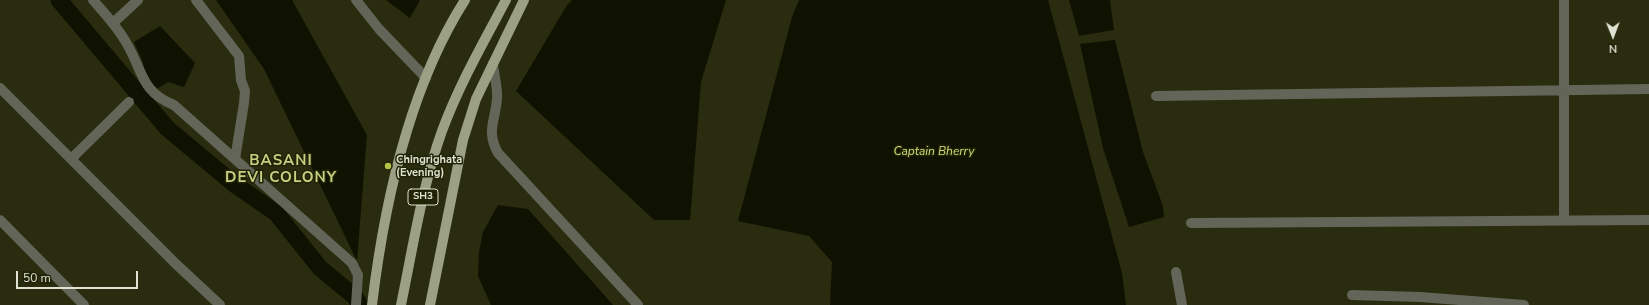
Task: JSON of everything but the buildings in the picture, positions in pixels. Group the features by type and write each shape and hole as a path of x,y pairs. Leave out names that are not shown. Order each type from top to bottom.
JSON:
{"main road":[{"name":"SH3","path":"372,305 380,247 406,137 426,78 465,0"},
{"name":"SH3","path":"401,305 428,176 442,131 467,73 506,0"},
{"path":"430,305 463,140 476,99 524,0"}],"street":[{"path":"93,0 113,23 128,44 147,86 165,102 174,105 352,263 358,275 356,305"},
{"path":"113,23 138,0"},
{"path":"196,0 239,56 241,80 244,91 244,103 235,160"},
{"path":"356,0 379,29 426,78"},
{"path":"1564,0 1564,220"},
{"path":"493,64 497,98 493,117 491,141 498,153 638,305"},
{"path":"0,88 220,305"},
{"path":"1156,96 1649,89"},
{"path":"71,159 129,102"},
{"path":"0,220 84,305"},
{"path":"1191,223 1649,220"},
{"path":"1176,272 1182,305"},
{"path":"1352,295 1420,297 1524,305"}],"water":[{"path":"216,0 292,0 367,135 357,261 264,69"},
{"path":"386,0 420,0 410,18"},
{"path":"572,0 726,0 701,82 690,220 654,220 516,91 567,5"},
{"name":"Captain Bherry","path":"799,0 1048,0 1122,273 1126,305 830,305 832,262 809,236 738,221 792,17"},
{"path":"1069,0 1110,0 1114,30 1079,36"},
{"path":"160,26 195,63 184,87 168,82 155,90 145,74 143,62 134,42"},
{"path":"1115,40 1143,152 1163,206 1164,217 1129,227 1103,148 1080,44"},
{"path":"498,205 528,209 613,305 491,305 478,276 479,252 483,232"}],"waterway":[{"path":"59,0 167,128 234,184 276,213 320,268 355,297 360,305"}],"place":[{"name":"Chingrighata (Evening)","path":"388,166"}],"district":[{"name":"BASANI DEVI COLONY","path":"281,170"}]}
